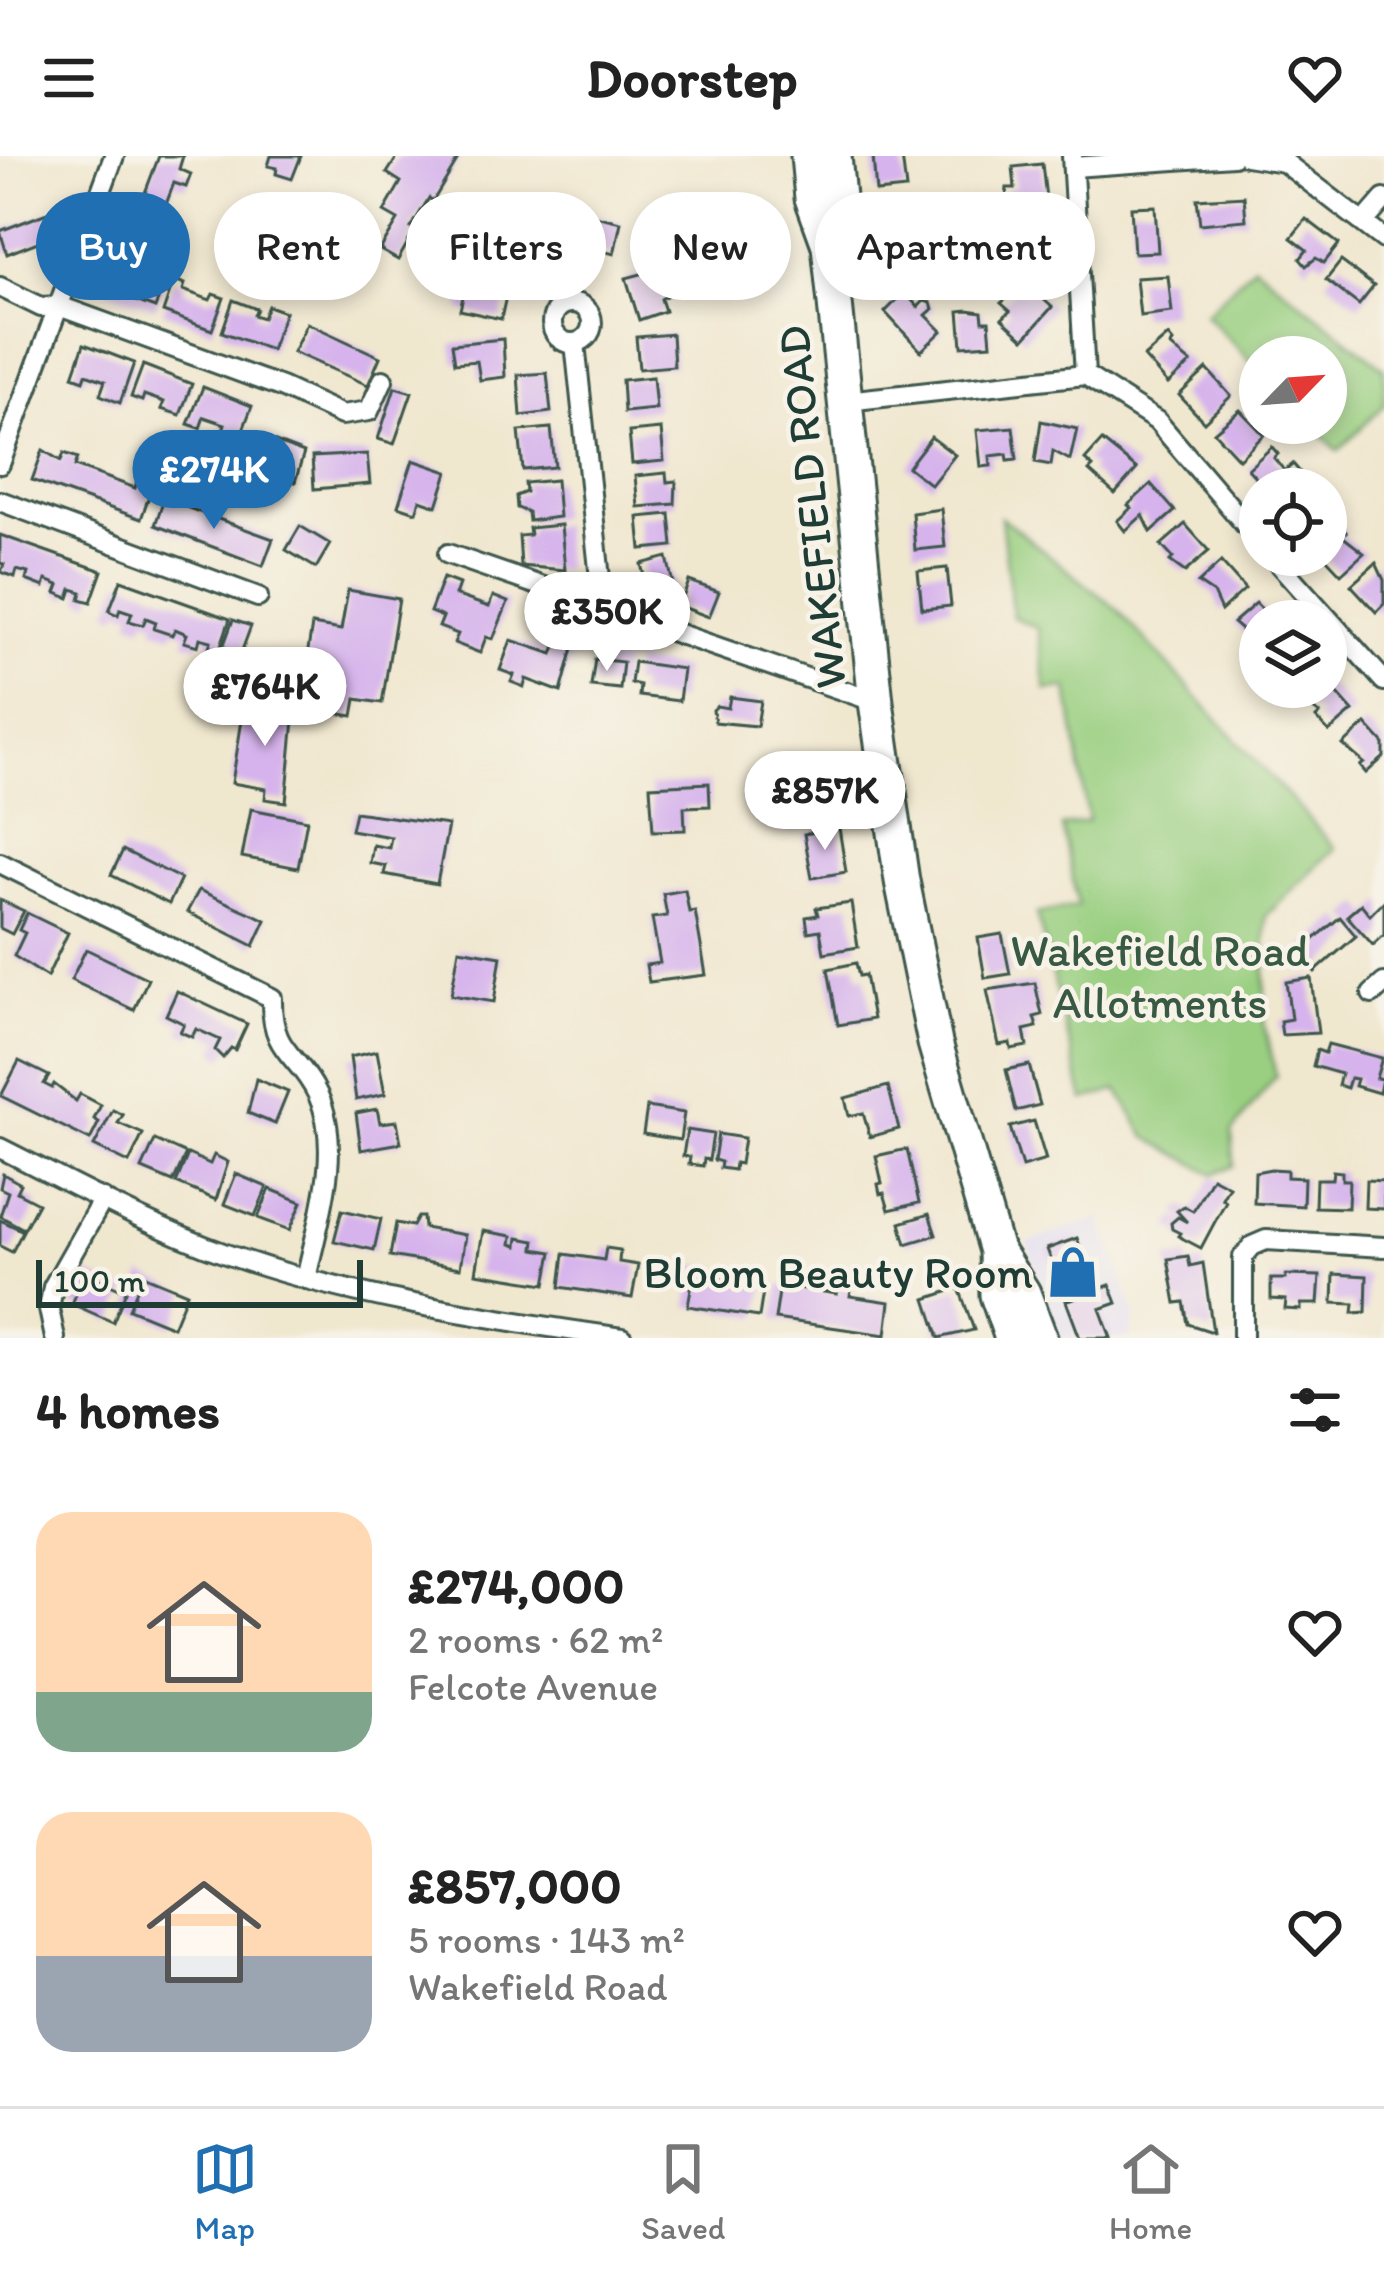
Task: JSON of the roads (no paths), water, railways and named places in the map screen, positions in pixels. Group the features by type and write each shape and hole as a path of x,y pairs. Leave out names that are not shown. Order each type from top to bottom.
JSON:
{"highway":[{"name":"WAKEFIELD ROAD","path":"808,156 815,206"},
{"name":"WAKEFIELD ROAD","path":"834,156 838,192"},
{"name":"WAKEFIELD ROAD","path":"835,300 875,702 902,881 935,1042 996,1251 998,1295 1012,1338"},
{"name":"WAKEFIELD ROAD","path":"996,1251 1023,1292 1040,1338"}],"street":[{"path":"0,464 115,156"},
{"path":"1085,375 1072,161 1233,156"},
{"path":"1246,156 1284,162 1384,239"},
{"path":"1364,222 1384,199"},
{"path":"0,287 41,307 59,306 281,387 342,416 368,412 383,380"},
{"path":"574,343 603,607"},
{"path":"846,400 1085,375 1157,421 1239,517"},
{"path":"0,501 258,597"},
{"path":"448,554 875,702"},
{"path":"1290,576 1384,681"},
{"path":"0,863 272,998 272,1024 280,1046 318,1095 327,1123 325,1187 306,1279"},
{"path":"0,1148 222,1252 306,1279 509,1330 622,1338"},
{"path":"55,1338 49,1309 53,1288 104,1199"},
{"path":"1243,1338 1243,1257 1252,1246 1266,1240 1384,1247"}],"place":[{"name":"Bloom Beauty Room","path":"1073,1272"}],"park label":[{"name":"Wakefield Road Allotments","path":"1160,976"}]}
